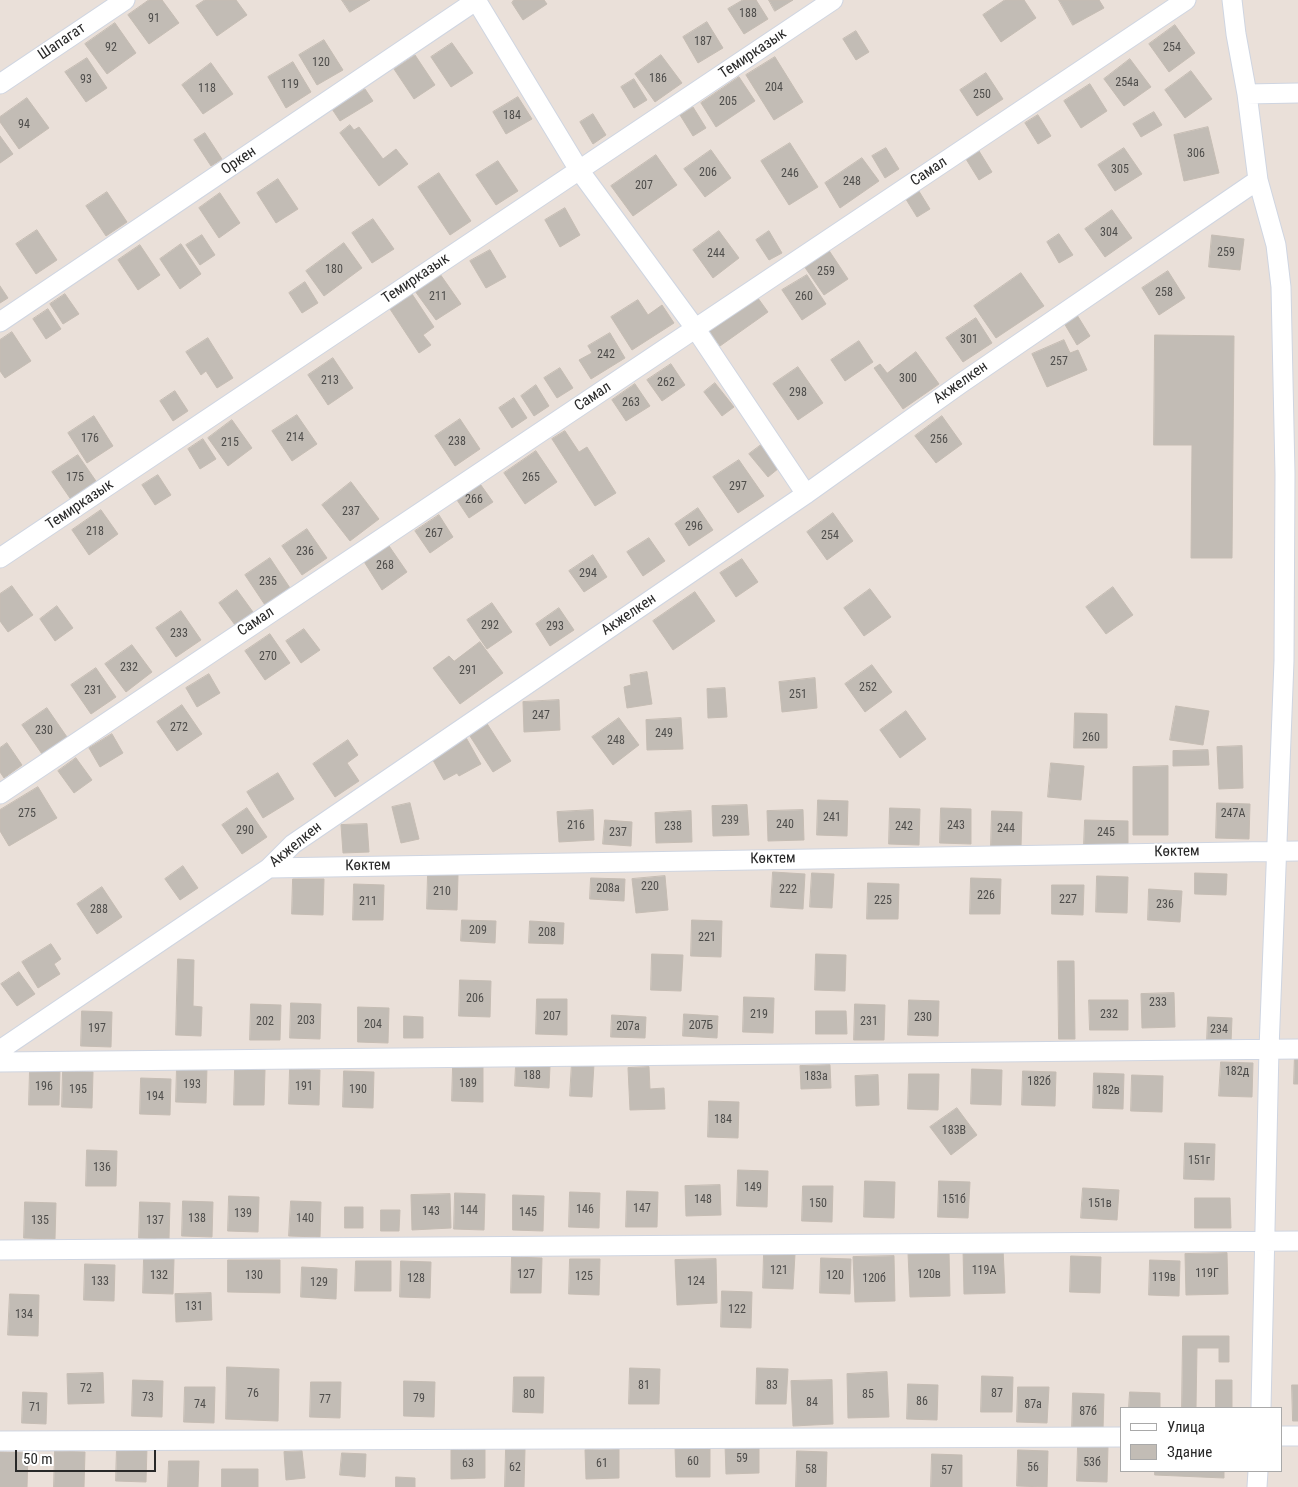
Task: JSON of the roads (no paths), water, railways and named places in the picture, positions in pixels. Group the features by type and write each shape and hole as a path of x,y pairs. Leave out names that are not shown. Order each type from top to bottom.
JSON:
{"street":[{"name":"Шапагат","path":"0,84 124,0"},
{"path":"477,0 579,170 695,328 806,494"},
{"name":"Оркен","path":"0,322 477,0"},
{"name":"Темирказык","path":"0,558 833,0"},
{"name":"Самал","path":"0,794 1186,0"},
{"path":"1232,0 1258,180 1289,287 1291,661 1276,850 1268,1049 1261,1407"},
{"path":"1247,94 1298,93"},
{"name":"Акжелкен","path":"0,1050 268,868 293,844 806,494 960,384 1258,180"},
{"name":"Көктем","path":"268,868 1298,851"},
{"path":"0,1062 1298,1049"},
{"path":"0,1250 1298,1241"},
{"path":"1283,1436 1298,1436"},
{"path":"0,1442 1120,1437"},
{"path":"1257,1487 1258,1472"}]}
